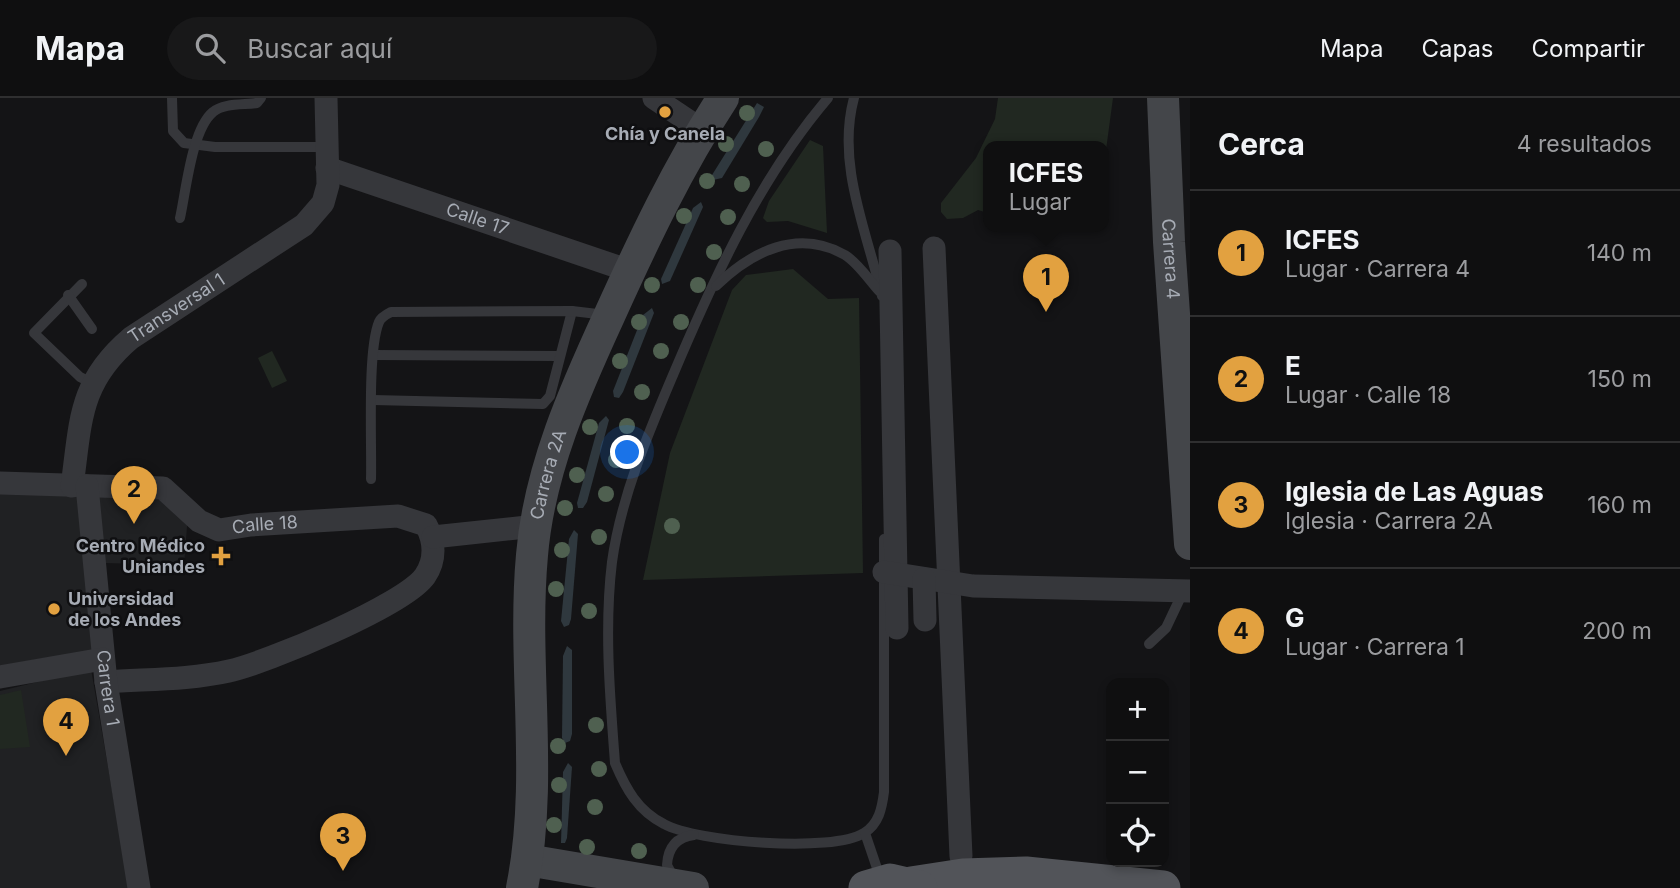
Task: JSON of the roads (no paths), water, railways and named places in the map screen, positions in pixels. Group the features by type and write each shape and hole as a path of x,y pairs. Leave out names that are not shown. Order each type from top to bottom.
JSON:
{"main road":[{"path":"895,886 963,876 1027,874 1163,888"}],"street":[{"name":"Transversal 1","path":"79,486 82,412 92,383 113,354 131,338 304,225 326,196 326,98"},
{"path":"654,98 702,130"},
{"name":"Carrera 2A","path":"525,874 533,773 530,573 536,526 558,438 609,315 668,188 723,98"},
{"name":"Carrera 4","path":"1163,98 1179,243 1190,544"},
{"name":"Calle 17","path":"326,157 630,271"},
{"path":"934,248 961,856"},
{"path":"890,251 890,573 897,628"},
{"name":"Calle 18","path":"0,483 163,488 199,521 219,530 251,524 398,516 426,525 433,537"},
{"name":"Carrera 1","path":"79,486 104,670 139,888"},
{"path":"0,677 104,670 217,673 246,667 288,652 414,587 431,566 433,537 536,526"},
{"path":"890,573 973,586 1187,590"},
{"path":"924,579 925,620"},
{"path":"525,874 688,887"}],"lane":[{"path":"172,98 173,131 184,143 326,157"},
{"path":"180,218 195,146 214,111 257,103 261,98"},
{"path":"828,98 786,154 708,292 638,461 612,559 609,593 615,763 636,803 665,825 694,835 808,844 838,842 864,833 878,818 884,792 890,573 882,295 852,180 849,134 854,98"},
{"path":"708,292 748,258 784,244 800,243 816,245 846,256 882,295"},
{"path":"82,284 35,330 35,337 79,377 92,383"},
{"path":"68,295 92,329"},
{"path":"371,479 374,355 379,322 391,312 572,311 609,315"},
{"path":"373,400 543,404 550,396 572,311"},
{"path":"374,355 559,356"},
{"path":"1149,644 1166,628 1187,590"},
{"path":"864,833 895,886"},
{"path":"688,887 670,870 667,856 677,841 694,835"}],"place":[{"name":"Chía y Canela","path":"665,112"},
{"name":"ICFES","path":"1046,312"},
{"name":"E","path":"134,524"},
{"name":"Centro Médico Uniandes","path":"221,556"},
{"name":"Universidad de los Andes","path":"54,609"},
{"name":"G","path":"66,756"},
{"name":"Iglesia de Las Aguas","path":"343,871"}]}
